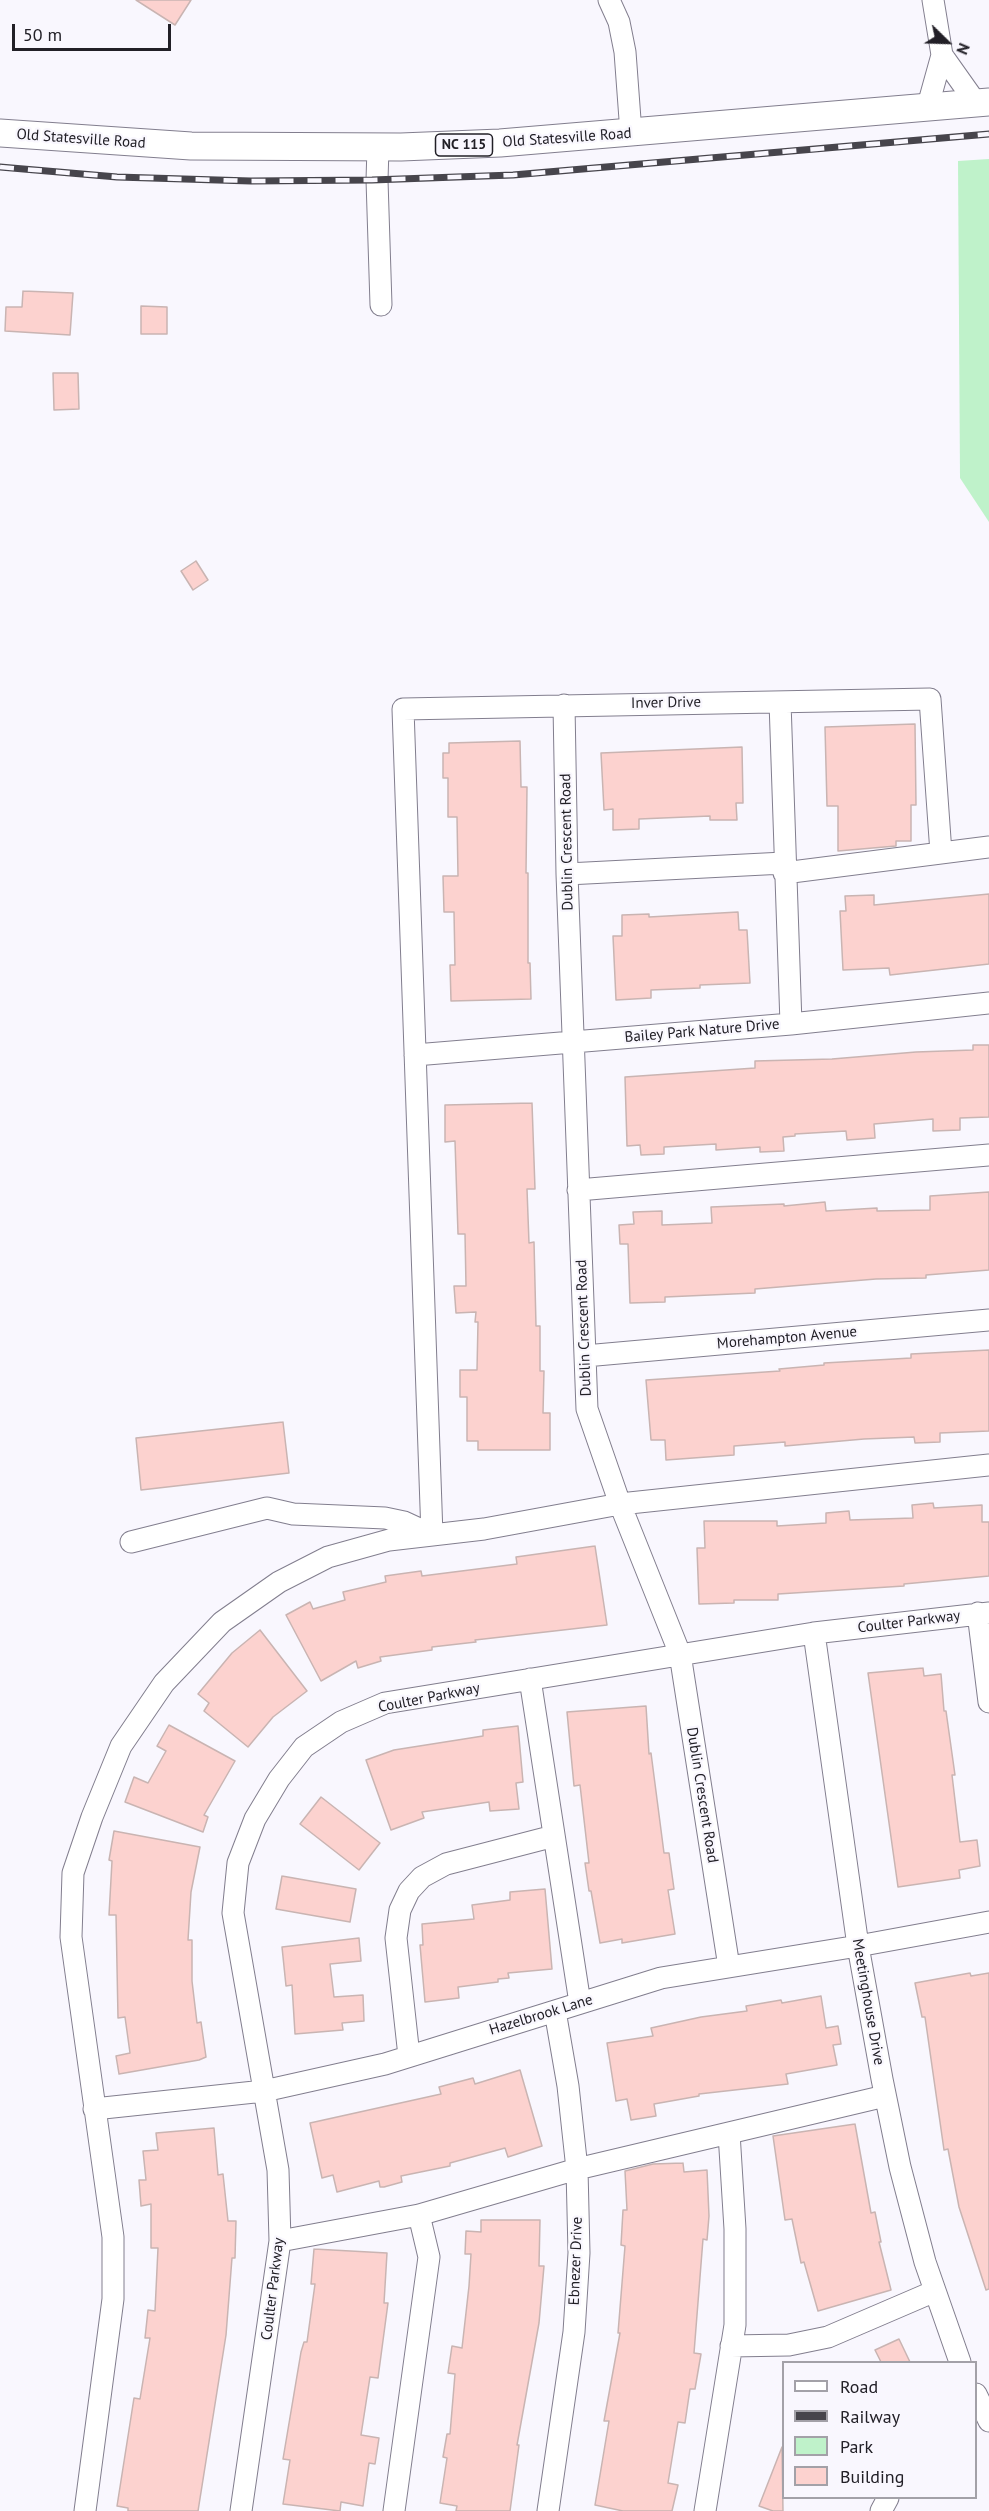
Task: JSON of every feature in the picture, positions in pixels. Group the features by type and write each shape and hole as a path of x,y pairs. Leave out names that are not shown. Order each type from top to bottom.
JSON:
{"main road":[{"name":"Old Statesville Road","path":"0,133 191,146 378,148 500,143 982,103"}],"street":[{"path":"609,0 619,22 625,52 631,133"},
{"path":"927,109 942,55 933,0"},
{"path":"942,55 982,103"},
{"path":"378,148 381,305"},
{"name":"Inver Drive","path":"415,1055 403,709 930,699 941,853"},
{"path":"780,702 791,1024"},
{"name":"Dublin Crescent Road","path":"564,705 567,874 587,1409 620,1504 680,1654 729,1967"},
{"path":"567,874 784,868 989,847"},
{"name":"Bailey Park Nature Drive","path":"415,1055 791,1024 989,1003"},
{"path":"415,1055 432,1535"},
{"path":"578,1190 989,1155"},
{"name":"Morehampton Avenue","path":"585,1356 989,1320"},
{"path":"85,2511 113,2299 112,2237 71,1937 73,1873 92,1817 121,1746 164,1683 222,1622 279,1582 328,1557 389,1540 484,1528 620,1504 989,1465"},
{"path":"131,1542 267,1508 293,1514 386,1518 404,1522 432,1535"},
{"path":"983,1613 989,1701"},
{"name":"Coulter Parkway","path":"241,2511 280,2241 278,2170 233,1913 238,1863 255,1819 279,1779 304,1747 341,1722 385,1703 680,1654 814,1634 983,1613"},
{"name":"Meetinghouse Drive","path":"814,1634 858,1946 885,2096 925,2262 960,2361"},
{"path":"530,1679 580,2003"},
{"path":"409,2056 396,1938 400,1910 410,1891 422,1877 446,1864 554,1836"},
{"name":"Hazelbrook Lane","path":"94,2109 264,2091 409,2056 661,1978 989,1922"},
{"name":"Ebnezer Drive","path":"548,2511 574,2332 579,2253 577,2169 568,2086 555,2011"},
{"path":"280,2241 419,2215 577,2169 885,2096"},
{"path":"705,2511 735,2325 735,2241 729,2133"},
{"path":"394,2511 429,2257 419,2215"},
{"path":"731,2346 789,2345 828,2337 935,2291"},
{"path":"977,2400 984,2421"}],"green space":[{"path":"989,159 989,522 960,478 958,161"}],"building":[{"path":"136,0 191,0 175,25"},
{"path":"23,291 73,293 70,335 5,331 6,307 22,307"},
{"path":"141,306 167,307 167,334 141,334"},
{"path":"53,373 78,373 79,409 54,410"},
{"path":"196,561 208,580 193,590 181,571"},
{"path":"915,724 916,805 911,805 911,841 896,841 896,846 838,851 838,806 827,806 825,727"},
{"path":"520,741 521,787 527,787 526,873 528,873 528,963 530,963 531,999 451,1001 450,965 455,965 454,912 444,912 443,876 458,876 457,817 448,817 448,778 443,778 443,753 449,753 449,743"},
{"path":"742,747 743,803 736,803 737,820 710,820 710,816 639,819 639,829 613,830 613,809 604,810 601,753"},
{"path":"989,894 989,964 890,975 889,968 843,970 840,911 846,911 845,896 874,895 874,905"},
{"path":"738,912 739,930 747,930 750,983 651,990 651,998 616,1000 613,936 622,936 622,915 649,914 649,917"},
{"path":"973,1045 989,1045 989,1117 960,1118 960,1130 933,1131 933,1119 874,1124 875,1138 847,1140 846,1131 795,1134 795,1136 783,1137 784,1151 760,1152 760,1147 716,1150 716,1144 664,1147 664,1154 641,1155 640,1145 627,1146 625,1077 755,1068 755,1061 832,1059 973,1050"},
{"path":"532,1103 535,1189 527,1189 529,1243 534,1242 536,1326 540,1326 540,1371 544,1371 543,1413 550,1413 550,1450 478,1450 478,1441 467,1441 467,1397 460,1397 460,1370 477,1370 478,1322 475,1322 476,1312 456,1313 454,1286 466,1286 465,1234 458,1234 455,1141 445,1142 445,1105"},
{"path":"989,1192 989,1270 926,1275 926,1278 876,1279 755,1289 755,1293 665,1297 665,1302 630,1303 628,1244 620,1244 619,1225 634,1224 633,1212 662,1211 662,1225 712,1223 711,1207 784,1204 784,1206 825,1202 826,1211 877,1208 877,1211 930,1210 930,1196"},
{"path":"989,1350 989,1431 940,1433 940,1442 915,1443 914,1437 785,1446 785,1442 734,1446 734,1455 666,1460 665,1440 651,1440 646,1380 780,1371 779,1369 824,1365 824,1363 911,1358 911,1354"},
{"path":"283,1422 289,1473 141,1490 136,1438"},
{"path":"933,1503 934,1508 982,1505 982,1522 989,1522 989,1576 904,1584 904,1586 778,1594 778,1600 734,1600 734,1603 699,1604 697,1548 705,1548 704,1521 777,1521 777,1526 826,1523 826,1513 849,1511 850,1520 913,1518 912,1505"},
{"path":"595,1546 607,1625 432,1647 432,1650 380,1657 381,1661 358,1668 356,1661 321,1681 286,1615 310,1602 313,1609 345,1600 343,1592 386,1582 385,1576 421,1571 422,1576 517,1564 516,1557"},
{"path":"260,1630 307,1691 273,1717 248,1747 204,1711 209,1703 198,1694 232,1653"},
{"path":"923,1668 924,1676 941,1674 944,1711 946,1711 955,1775 952,1775 960,1842 977,1840 980,1866 959,1870 960,1878 898,1887 868,1673"},
{"path":"646,1706 649,1754 651,1753 664,1853 669,1853 674,1889 668,1890 675,1934 622,1943 622,1939 600,1943 585,1863 589,1863 580,1785 574,1786 567,1712"},
{"path":"169,1725 235,1761 204,1815 208,1817 203,1832 125,1802 134,1777 148,1783 166,1751 157,1746"},
{"path":"518,1726 523,1782 516,1783 519,1809 490,1811 489,1802 422,1812 424,1818 391,1830 366,1760 394,1750 483,1736 483,1730"},
{"path":"321,1797 380,1843 359,1870 300,1824"},
{"path":"114,1831 200,1847 191,1892 188,1940 192,1940 192,1981 197,2023 201,2022 206,2057 199,2060 119,2074 116,2056 130,2053 125,2017 118,2018 116,1915 109,1915 112,1861 109,1860"},
{"path":"282,1876 356,1889 350,1922 276,1909"},
{"path":"545,1889 552,1969 508,1973 509,1978 498,1979 498,1982 458,1987 459,1998 425,2002 420,1945 423,1945 422,1924 474,1919 472,1905 510,1900 510,1892"},
{"path":"359,1938 361,1961 330,1964 334,1997 363,1995 364,2021 342,2023 343,2030 295,2034 292,1985 286,1986 282,1947"},
{"path":"970,1973 971,1976 989,1973 989,2289 986,2290 959,2207 948,2149 944,2150 925,2017 922,2017 915,1983"},
{"path":"821,1996 826,2028 838,2026 841,2044 833,2045 837,2065 786,2074 788,2084 699,2094 699,2096 654,2104 656,2116 631,2120 627,2099 616,2101 607,2043 653,2036 651,2028 701,2017 747,2011 746,2006"},
{"path":"520,2070 542,2146 508,2157 505,2148 450,2163 450,2166 401,2176 402,2182 384,2187 380,2187 379,2181 337,2192 333,2175 322,2178 310,2123 441,2094 439,2087 473,2078 475,2084"},
{"path":"855,2124 871,2213 875,2212 881,2242 879,2242 891,2290 818,2311 804,2262 801,2263 792,2219 785,2220 773,2136"},
{"path":"214,2128 218,2175 223,2174 228,2221 236,2221 235,2258 232,2258 226,2335 198,2511 128,2511 128,2508 117,2506 134,2398 140,2399 150,2338 145,2338 148,2310 155,2311 158,2248 151,2248 151,2204 141,2206 139,2180 146,2180 143,2151 158,2150 156,2133"},
{"path":"683,2163 684,2172 707,2170 709,2216 707,2240 703,2239 694,2353 701,2354 695,2389 690,2389 685,2423 678,2422 668,2483 678,2485 672,2511 623,2511 595,2505 609,2421 604,2421 620,2333 618,2333 625,2246 621,2245 623,2210 627,2210 625,2171 653,2164"},
{"path":"481,2220 540,2220 539,2266 544,2266 539,2323 517,2445 519,2445 510,2511 456,2511 457,2506 440,2503 447,2458 443,2457 447,2434 450,2434 455,2374 448,2373 452,2346 462,2348 469,2286 471,2254 465,2254 466,2231 481,2232"},
{"path":"314,2249 387,2253 384,2303 388,2303 378,2378 370,2377 361,2435 379,2438 375,2464 369,2463 363,2506 341,2502 340,2511 283,2504 290,2460 283,2459 301,2352 304,2342 307,2342 315,2284 311,2284"},
{"path":"899,2339 910,2361 880,2361 875,2350"},
{"path":"782,2447 783,2511 773,2511 759,2506"}],"railway":[{"path":"0,167 117,177 251,181 372,180 513,175 989,134"}]}
